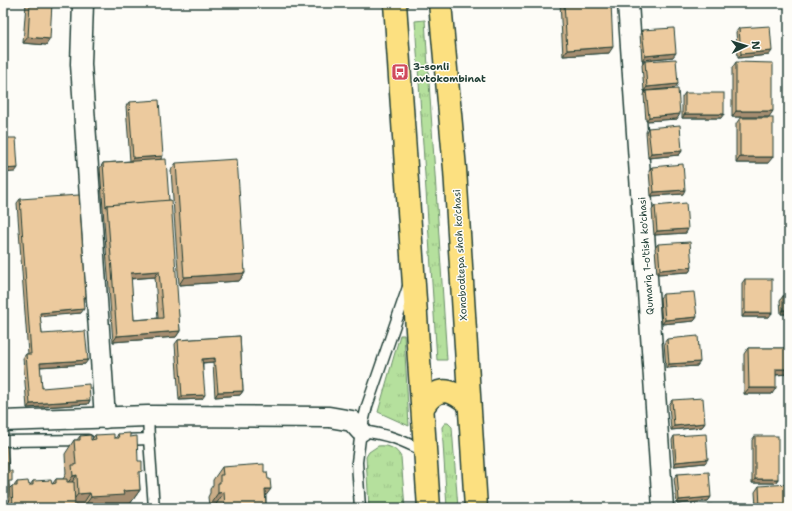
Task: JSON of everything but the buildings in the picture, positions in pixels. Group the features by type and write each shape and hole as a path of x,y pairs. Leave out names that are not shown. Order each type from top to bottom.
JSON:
{"highway":[{"path":"395,3 429,508"},
{"name":"Xonobodtepa shoh ko'chasi","path":"440,3 454,169 468,404 476,508"},
{"path":"422,407 433,394 445,391 457,394 468,404"}],"street":[{"path":"84,3 81,64 105,418"},
{"name":"Qumariq 1-o'tish ko'chasi","path":"628,3 663,508"},
{"path":"3,421 148,416 329,417 352,421 361,431"}],"lane":[{"path":"360,508 357,462 361,431 367,406 413,272"},
{"path":"148,416 154,508"},
{"path":"361,431 380,433 401,440 425,453"},
{"path":"112,440 149,439"},
{"path":"3,441 98,440"}],"green space":[{"path":"425,20 447,360 437,360 415,21"},
{"path":"400,335 404,335 409,426 378,412"},
{"path":"445,423 448,423 452,427 458,508 447,508 442,427"},
{"path":"378,446 392,448 397,451 401,457 405,508 369,508 366,457 369,452"}],"place":[{"name":"3-sonli avtokombinat","path":"400,72"}]}
